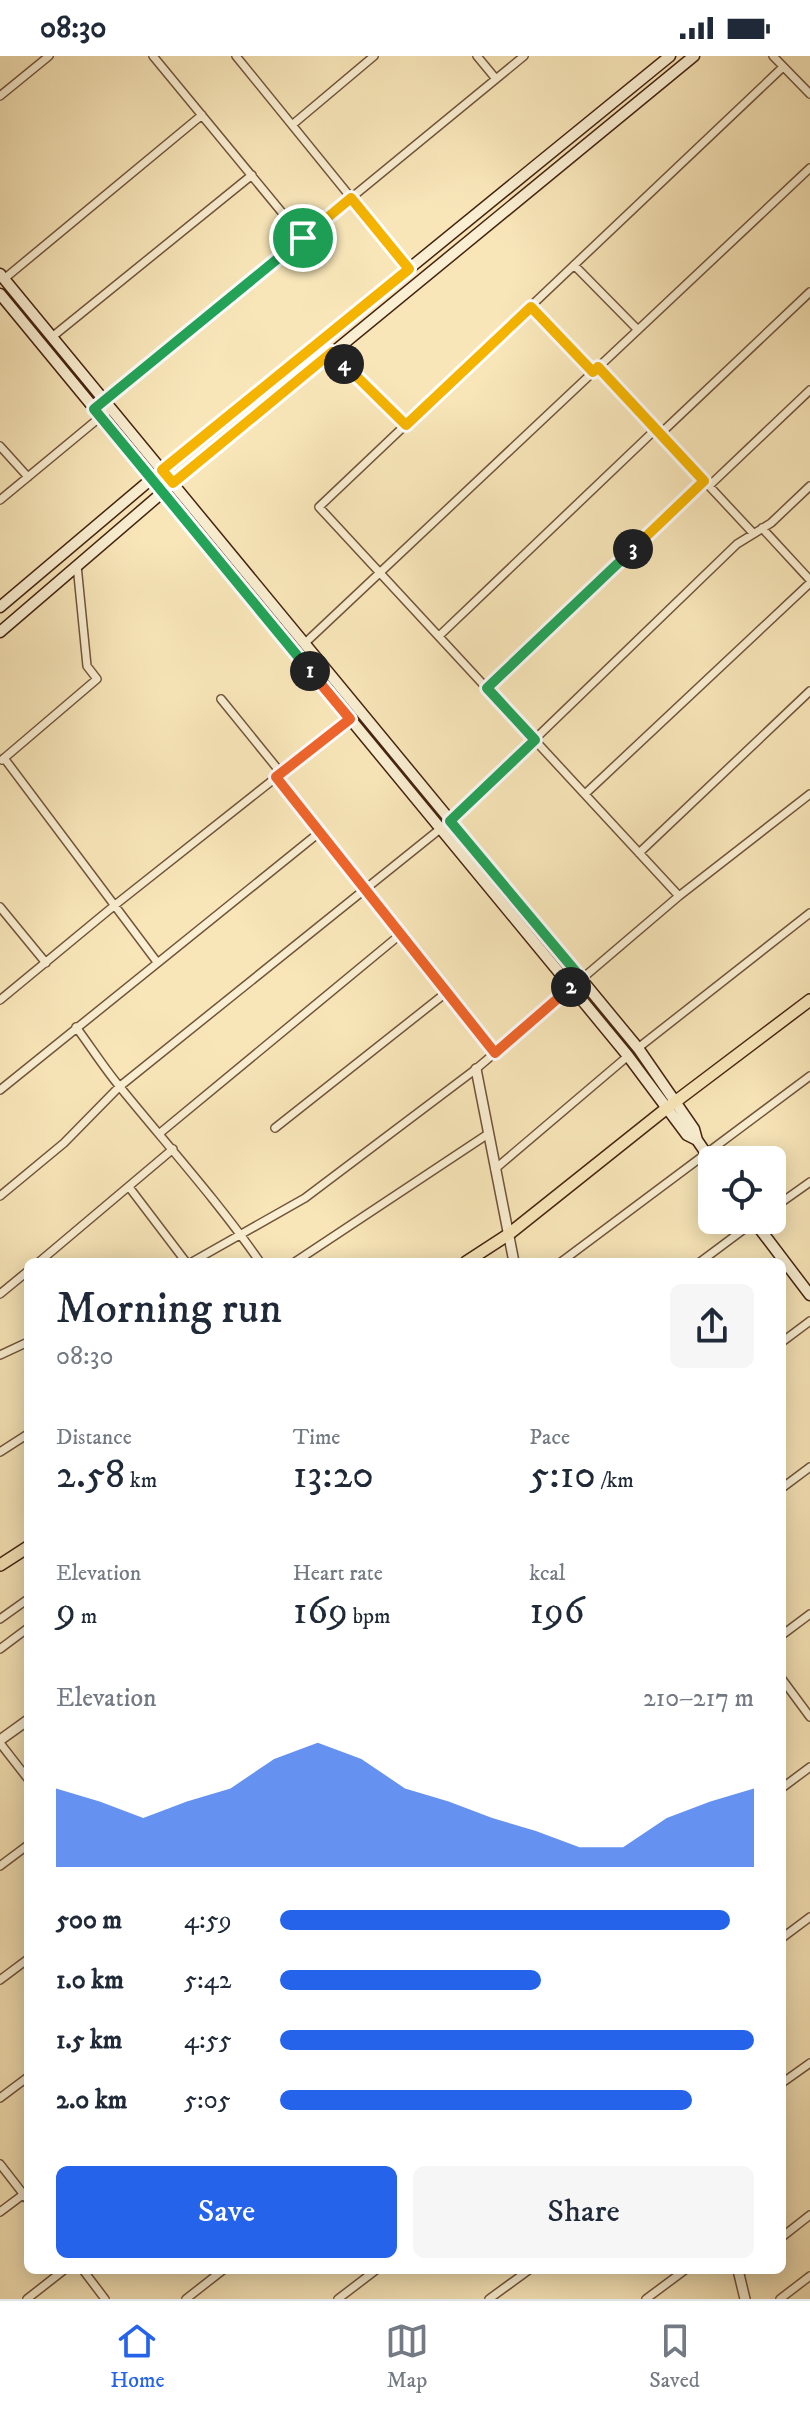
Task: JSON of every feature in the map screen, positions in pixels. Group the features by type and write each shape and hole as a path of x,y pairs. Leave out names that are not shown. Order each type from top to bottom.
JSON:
{"main road":[{"path":"0,607 162,470 670,56"},
{"path":"0,632 173,483 694,56"},
{"path":"2,276 638,1048 671,1105"},
{"path":"0,294 440,830 628,1056 694,1129 701,1146"},
{"path":"472,1258 509,1234 671,1105 810,1000"},
{"path":"765,1234 782,1258"},
{"path":"786,1263 810,1295"},
{"path":"0,1565 24,1550"}],"street":[{"path":"0,96 49,56"},
{"path":"153,56 303,238"},
{"path":"236,56 409,269"},
{"path":"292,125 374,56"},
{"path":"477,56 496,79"},
{"path":"0,500 303,238 524,56"},
{"path":"773,56 810,94"},
{"path":"679,896 319,507 783,67"},
{"path":"2,276 202,115"},
{"path":"304,644 810,168"},
{"path":"52,337 252,175"},
{"path":"574,265 638,330"},
{"path":"439,636 810,292"},
{"path":"531,307 658,432 753,533"},
{"path":"332,352 406,425"},
{"path":"487,688 810,390"},
{"path":"0,446 28,477"},
{"path":"0,1196 64,1143 119,1087 440,830 737,544 771,523 810,486"},
{"path":"585,794 810,581 762,528"},
{"path":"77,565 87,666 97,679 2,760 157,962"},
{"path":"639,853 810,691"},
{"path":"221,699 320,832 495,1053"},
{"path":"0,1000 350,719"},
{"path":"197,1258 305,1198 476,1069 679,896 810,794"},
{"path":"0,1090 320,832"},
{"path":"0,907 46,963"},
{"path":"638,1048 810,913"},
{"path":"160,1133 401,934"},
{"path":"275,1128 447,992"},
{"path":"76,1027 119,1087 173,1149 257,1258"},
{"path":"495,1169 628,1056"},
{"path":"476,1069 513,1258"},
{"path":"724,1146 810,1076"},
{"path":"301,1258 488,1134"},
{"path":"44,1258 173,1149"},
{"path":"567,1258 698,1166"},
{"path":"786,1199 810,1182"},
{"path":"129,1187 186,1258"},
{"path":"705,1258 738,1234"},
{"path":"0,1294 24,1274"},
{"path":"786,1339 810,1321"},
{"path":"0,1355 24,1344"},
{"path":"0,1452 24,1437"},
{"path":"786,1485 810,1467"},
{"path":"0,1619 24,1602"},
{"path":"786,1632 810,1614"},
{"path":"0,1649 24,1631"},
{"path":"786,1684 810,1717"},
{"path":"24,1723 0,1742 24,1774"},
{"path":"786,1785 810,1767"},
{"path":"0,1866 24,1848"},
{"path":"786,1935 810,1917"},
{"path":"0,1980 24,1962"},
{"path":"786,2080 810,2063"},
{"path":"0,2098 24,2080"},
{"path":"0,2164 24,2193"},
{"path":"0,2212 24,2196"},
{"path":"786,2234 810,2215"},
{"path":"27,2299 59,2274"},
{"path":"86,2274 105,2299"},
{"path":"186,2299 218,2274"},
{"path":"341,2298 371,2274"},
{"path":"489,2299 523,2274"},
{"path":"646,2299 680,2274"},
{"path":"740,2274 745,2299"},
{"path":"780,2299 810,2276"}],"route":[{"path":"351,198 409,269 162,470 173,483 332,352 406,425 531,307 593,372 598,367 704,481 487,688 535,740 450,821 582,979 495,1053 276,777 350,719 94,409 303,238 351,198"}]}
